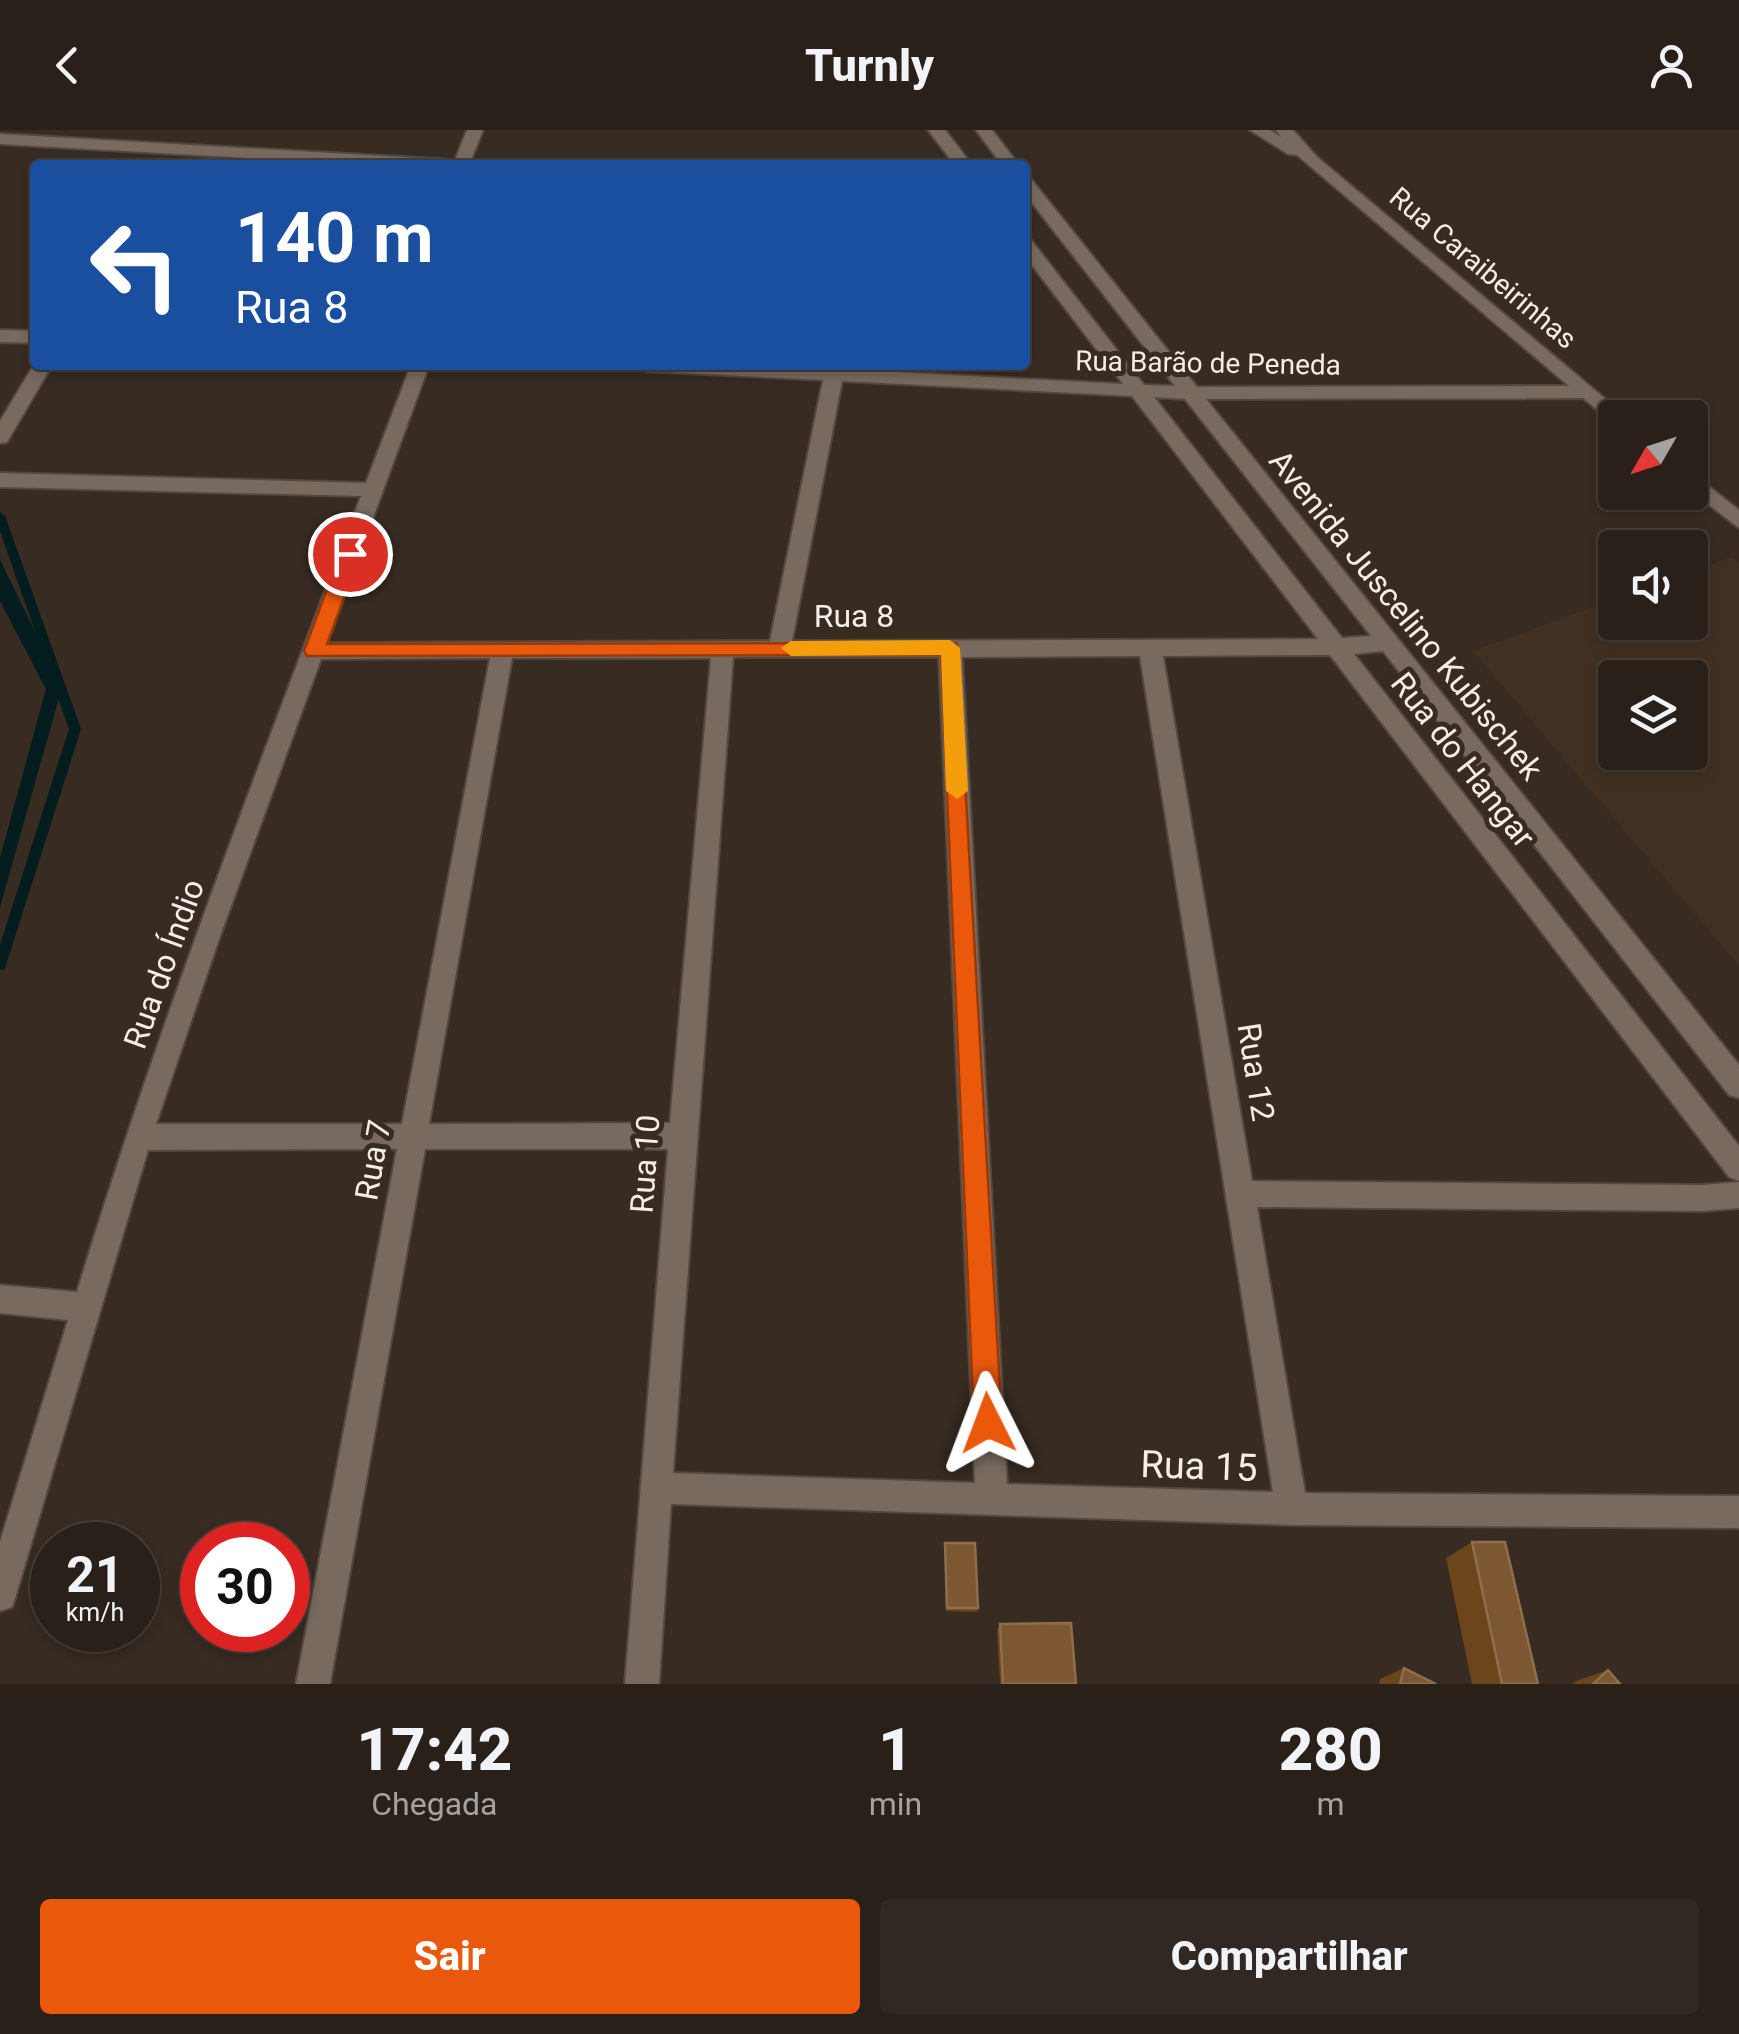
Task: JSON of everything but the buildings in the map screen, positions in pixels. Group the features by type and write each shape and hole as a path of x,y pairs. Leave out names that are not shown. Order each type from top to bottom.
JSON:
{"street":[{"path":"166,157 182,130"},
{"path":"461,160 476,130"},
{"path":"936,130 960,160"},
{"path":"984,130 1007,160"},
{"name":"Rua Caraibeirinhas","path":"1258,130 1311,161"},
{"name":"Rua Caraibeirinhas","path":"1284,130 1311,161 1598,400"},
{"path":"0,139 166,157 276,160"},
{"name":"Avenida Juscelino Kubischek","path":"1030,189 1739,1086"},
{"path":"1030,251 1138,391"},
{"path":"0,336 30,337"},
{"path":"0,437 40,370"},
{"name":"Rua do Índio","path":"0,1594 138,1136 206,939 418,370"},
{"name":"Rua Barão de Peneda","path":"740,370 1188,393 1589,392"},
{"path":"780,648 834,375"},
{"name":"Rua do Hangar","path":"1138,391 1739,1168"},
{"path":"0,480 374,490"},
{"path":"1708,494 1739,521"},
{"name":"Rua 8","path":"314,651 1335,647 1386,643"},
{"name":"Rua 12","path":"1150,647 1292,1509"},
{"name":"Rua 7","path":"313,1684 503,648"},
{"path":"950,648 992,1500"},
{"name":"Rua 10","path":"642,1684 723,650"},
{"path":"138,1136 682,1136"},
{"path":"1240,1194 1684,1198 1739,1195"},
{"path":"0,1298 86,1308"},
{"name":"Rua 15","path":"657,1488 1292,1509 1739,1512"}],"shaded area":[{"path":"1732,557 1739,563 1739,966 1473,651 1598,605 1598,640 1708,640 1708,566"}],"water":[{"path":"0,560 62,687 0,907 0,858 46,689 0,601"}],"waterway":[{"path":"0,516 75,729 0,965"}],"slow traffic":[{"path":"791,648 950,648 957,791"}],"route":[{"path":"350,554 314,651 950,648 988,1423"}]}
